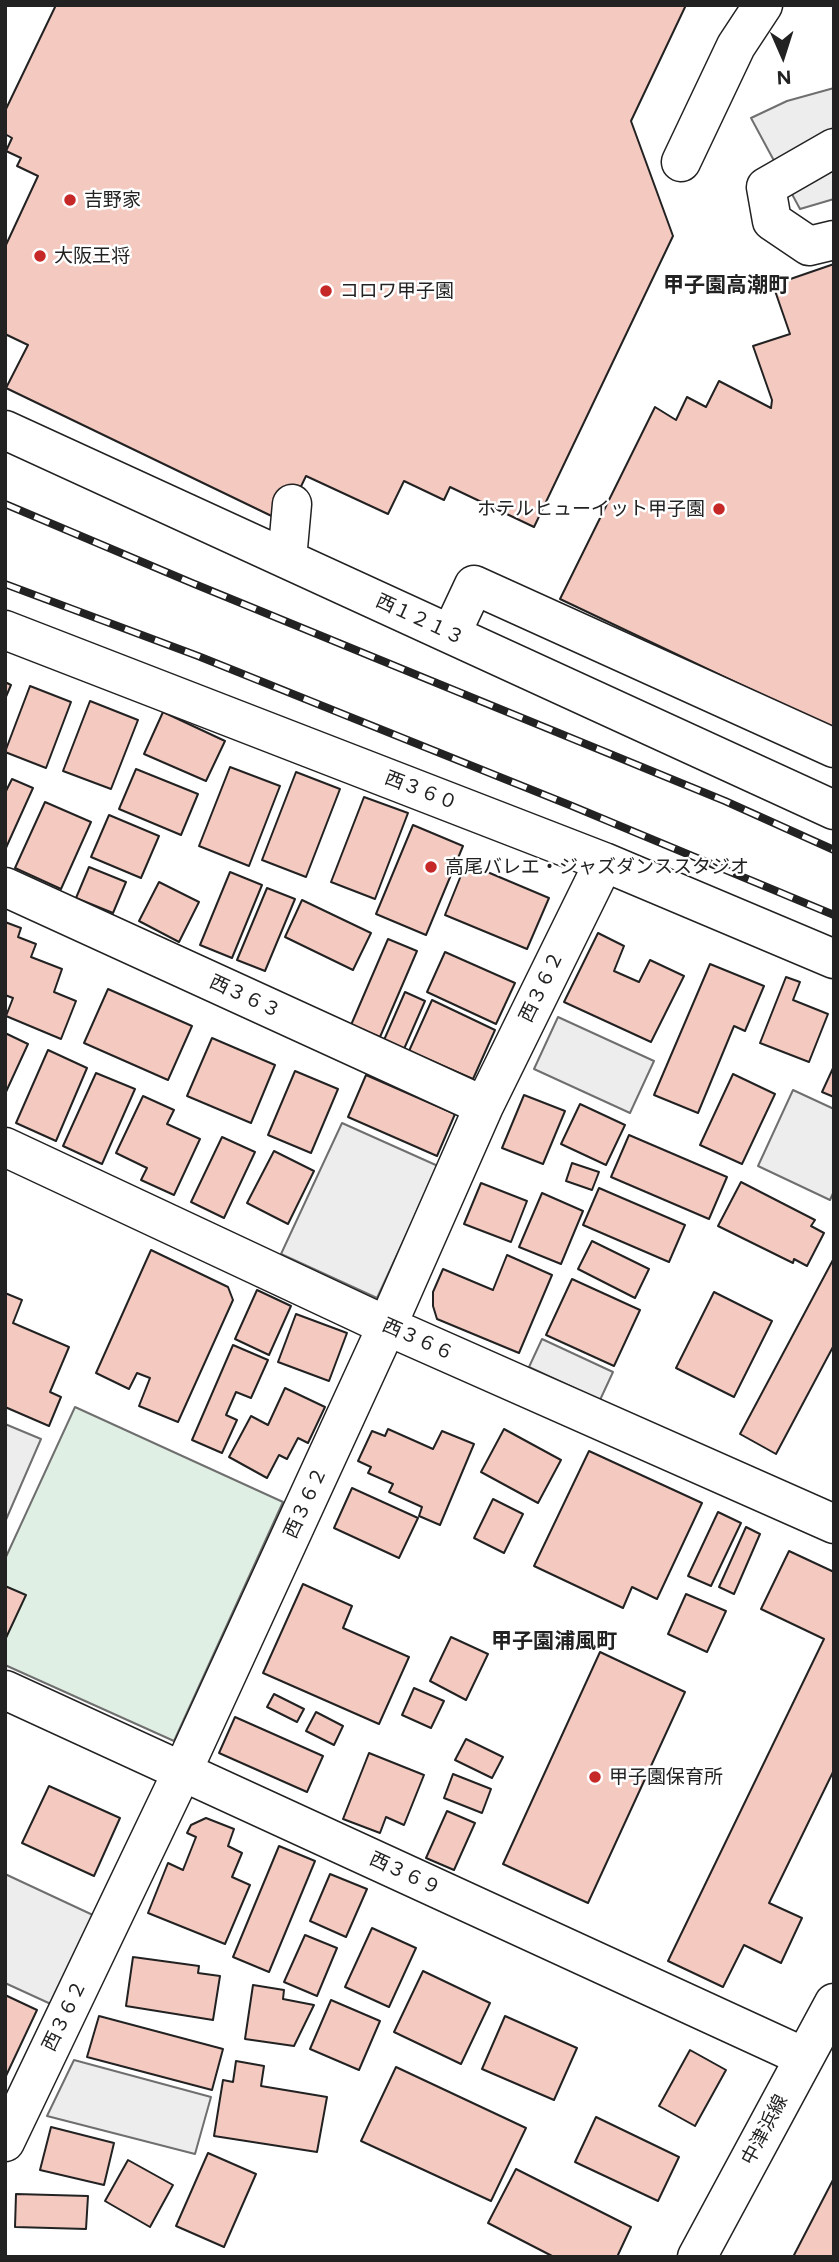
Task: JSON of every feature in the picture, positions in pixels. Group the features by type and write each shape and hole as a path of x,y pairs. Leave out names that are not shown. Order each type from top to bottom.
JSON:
{"street":[{"path":"681,162 736,47 763,5"},
{"path":"834,148 766,187 772,221 809,246 834,240"},
{"name":"西１２１３","path":"5,430 834,810"},
{"path":"287,559 292,504"},
{"path":"451,634 474,585 834,748"},
{"name":"西３６０","path":"5,631 604,862 834,959"},
{"name":"西３６２","path":"5,2142 182,1772 387,1326 484,1106 604,862"},
{"name":"西３６３","path":"5,887 484,1106"},
{"name":"西３６６","path":"5,1147 387,1326 834,1524"},
{"name":"西３６９","path":"5,1690 804,2057"},
{"name":"中津浜線","path":"697,2257 834,2003"}],"green space":[{"path":"75,1407 283,1502 174,1741 5,1665 5,1559"}],"shaded area":[{"path":"834,88 834,199 800,209 751,118 787,101"},
{"path":"558,1017 654,1061 630,1113 534,1069"},
{"path":"793,1090 834,1109 834,1191 830,1200 758,1166"},
{"path":"342,1123 438,1166 377,1298 281,1254"},
{"path":"542,1339 613,1372 600,1400 529,1367"},
{"path":"5,1424 41,1439 5,1522"},
{"path":"5,1874 95,1916 53,2005 5,1983"},
{"path":"74,2060 211,2097 195,2154 47,2116"}],"building":[{"name":"コロワ甲子園","path":"56,5 686,5 631,121 673,236 534,527 450,487 444,500 404,481 388,514 306,476 284,522 6,388 28,345 5,334 5,247 38,176 17,166 21,158 6,151 12,138 5,134 5,111"},
{"name":"ホテルヒューイット甲子園","path":"834,264 834,729 560,599 655,407 676,420 687,397 706,407 719,381 771,408 772,400 753,346 790,334 773,285"},
{"path":"5,682 11,685 5,699"},
{"path":"30,686 71,702 46,768 5,752"},
{"path":"90,701 138,720 111,789 63,771"},
{"path":"163,712 225,741 206,781 144,754"},
{"path":"230,767 280,786 249,866 199,846"},
{"path":"136,769 198,794 181,835 119,809"},
{"path":"296,772 340,789 306,877 262,860"},
{"path":"12,779 33,788 5,850 5,793"},
{"path":"364,797 408,813 375,899 331,882"},
{"path":"45,802 91,822 61,889 15,868"},
{"path":"109,815 159,836 141,878 91,857"},
{"path":"413,825 463,846 426,935 376,914"},
{"path":"466,863 549,898 527,949 445,915"},
{"path":"89,867 126,882 113,913 76,898"},
{"path":"230,872 262,885 232,958 200,945"},
{"path":"159,882 199,902 179,942 139,921"},
{"path":"267,888 295,899 265,971 237,960"},
{"path":"302,900 371,933 353,970 285,937"},
{"path":"5,922 21,928 18,937 36,944 31,957 62,969 54,992 76,1001 61,1039 6,1016 13,998 5,995"},
{"path":"598,933 624,946 614,971 639,982 650,960 684,976 651,1042 564,1002"},
{"path":"388,939 417,951 380,1037 351,1025"},
{"path":"445,952 515,983 496,1024 427,992"},
{"path":"710,964 764,986 745,1031 734,1026 698,1113 654,1095"},
{"path":"786,977 800,982 793,1000 828,1014 809,1062 760,1043"},
{"path":"108,989 192,1026 168,1080 84,1043"},
{"path":"405,992 425,1001 404,1049 384,1040"},
{"path":"432,1000 495,1030 473,1079 409,1051"},
{"path":"5,1033 28,1044 5,1094"},
{"path":"212,1038 275,1065 251,1123 187,1096"},
{"path":"48,1050 87,1068 56,1141 16,1123"},
{"path":"834,1066 834,1097 822,1092"},
{"path":"295,1071 338,1089 311,1153 268,1135"},
{"path":"96,1073 135,1089 102,1164 63,1146"},
{"path":"733,1074 775,1094 742,1164 700,1145"},
{"path":"366,1075 455,1114 437,1156 348,1117"},
{"path":"524,1095 565,1111 543,1164 502,1148"},
{"path":"143,1096 174,1110 167,1124 200,1139 174,1195 141,1180 147,1168 116,1153"},
{"path":"580,1104 625,1125 606,1165 561,1144"},
{"path":"629,1135 727,1177 709,1219 611,1177"},
{"path":"222,1137 255,1152 224,1218 191,1202"},
{"path":"274,1151 314,1171 288,1224 247,1203"},
{"path":"572,1163 599,1172 592,1190 566,1181"},
{"path":"741,1182 815,1220 811,1226 824,1233 807,1266 794,1259 793,1263 718,1226"},
{"path":"481,1183 527,1201 511,1242 464,1224"},
{"path":"599,1188 685,1225 669,1262 583,1225"},
{"path":"542,1193 583,1211 561,1264 519,1247"},
{"path":"592,1241 649,1269 635,1298 578,1269"},
{"path":"151,1250 228,1287 233,1300 178,1422 139,1406 150,1378 137,1373 129,1389 96,1373"},
{"path":"507,1255 552,1275 519,1353 437,1319 433,1306 433,1292 443,1269 493,1290"},
{"path":"834,1258 834,1345 776,1454 740,1434"},
{"path":"572,1279 640,1310 614,1366 546,1335"},
{"path":"257,1290 291,1306 269,1355 235,1339"},
{"path":"714,1292 772,1321 734,1397 676,1368"},
{"path":"5,1293 22,1300 13,1323 69,1347 50,1392 61,1397 49,1426 5,1407"},
{"path":"296,1314 347,1333 329,1381 278,1362"},
{"path":"233,1345 268,1360 251,1398 236,1392 226,1415 237,1420 222,1453 192,1440"},
{"path":"285,1388 325,1407 308,1443 298,1438 287,1459 279,1455 267,1478 229,1457 251,1416 268,1425"},
{"path":"388,1429 433,1449 442,1431 474,1444 440,1525 419,1516 422,1507 389,1492 393,1484 368,1473 371,1467 358,1461 372,1431 385,1436"},
{"path":"504,1429 561,1460 538,1503 481,1472"},
{"path":"589,1451 702,1503 657,1599 632,1587 623,1608 534,1566"},
{"path":"352,1488 418,1518 399,1558 334,1528"},
{"path":"493,1499 523,1514 504,1553 474,1538"},
{"path":"718,1512 741,1523 711,1586 688,1576"},
{"path":"746,1527 760,1534 734,1594 719,1587"},
{"path":"789,1551 834,1572 834,1770 769,1903 802,1918 781,1963 744,1945 723,1987 668,1961 824,1639 761,1609"},
{"path":"303,1584 352,1606 343,1628 409,1657 379,1724 263,1673"},
{"path":"5,1586 26,1595 5,1640"},
{"path":"686,1594 726,1611 707,1652 668,1634"},
{"path":"451,1637 488,1654 466,1700 430,1681"},
{"path":"600,1652 685,1692 588,1903 503,1864"},
{"path":"414,1688 444,1701 431,1728 402,1715"},
{"path":"274,1694 304,1709 297,1722 267,1707"},
{"path":"316,1712 343,1726 334,1745 306,1731"},
{"path":"235,1717 323,1756 307,1792 219,1753"},
{"path":"466,1739 503,1757 492,1778 455,1760"},
{"path":"369,1753 424,1775 404,1825 386,1817 380,1833 343,1819"},
{"path":"453,1774 491,1789 482,1813 444,1798"},
{"path":"49,1786 120,1818 94,1876 22,1843"},
{"path":"447,1811 475,1823 454,1870 426,1858"},
{"path":"206,1818 234,1829 228,1846 242,1853 232,1877 250,1885 225,1944 148,1913 168,1863 183,1870 196,1837 187,1833 191,1825"},
{"path":"279,1846 315,1861 269,1972 233,1957"},
{"path":"330,1874 367,1889 346,1937 310,1921"},
{"path":"372,1928 416,1948 389,2007 345,1987"},
{"path":"305,1935 337,1948 317,1996 284,1982"},
{"path":"133,1957 199,1966 198,1973 220,1976 213,2020 126,2006"},
{"path":"423,1971 490,2003 461,2064 394,2032"},
{"path":"253,1985 284,1990 283,1999 314,2005 294,2046 245,2039"},
{"path":"5,1995 37,2010 5,2078"},
{"path":"331,2000 380,2021 359,2070 310,2049"},
{"path":"99,2016 223,2049 212,2090 87,2057"},
{"path":"505,2016 577,2048 554,2100 482,2069"},
{"path":"690,2050 726,2070 695,2126 659,2106"},
{"path":"236,2061 264,2066 261,2086 327,2097 317,2152 214,2136 223,2080 233,2082"},
{"path":"396,2067 526,2128 491,2201 361,2141"},
{"path":"596,2117 679,2157 658,2201 575,2162"},
{"path":"51,2127 114,2143 104,2185 40,2170"},
{"path":"208,2153 256,2174 224,2247 176,2226"},
{"path":"128,2160 173,2185 150,2227 105,2201"},
{"path":"516,2169 631,2227 617,2257 554,2257 488,2223"},
{"path":"834,2178 834,2257 793,2257"},
{"path":"16,2194 88,2196 86,2229 15,2227"}],"railway":[{"path":"5,504 725,801 834,850"},
{"path":"5,584 198,656 572,806 834,915"}],"place":[{"name":"吉野家","path":"70,200"},
{"name":"大阪王将","path":"40,256"},
{"name":"コロワ甲子園","path":"326,291"},
{"name":"ホテルヒューイット甲子園","path":"719,509"},
{"name":"高尾バレエ・ジャズダンススタジオ","path":"431,867"},
{"name":"甲子園保育所","path":"595,1777"}],"district":[{"name":"甲子園高潮町","path":"726,286"},
{"name":"甲子園浦風町","path":"554,1642"}]}
